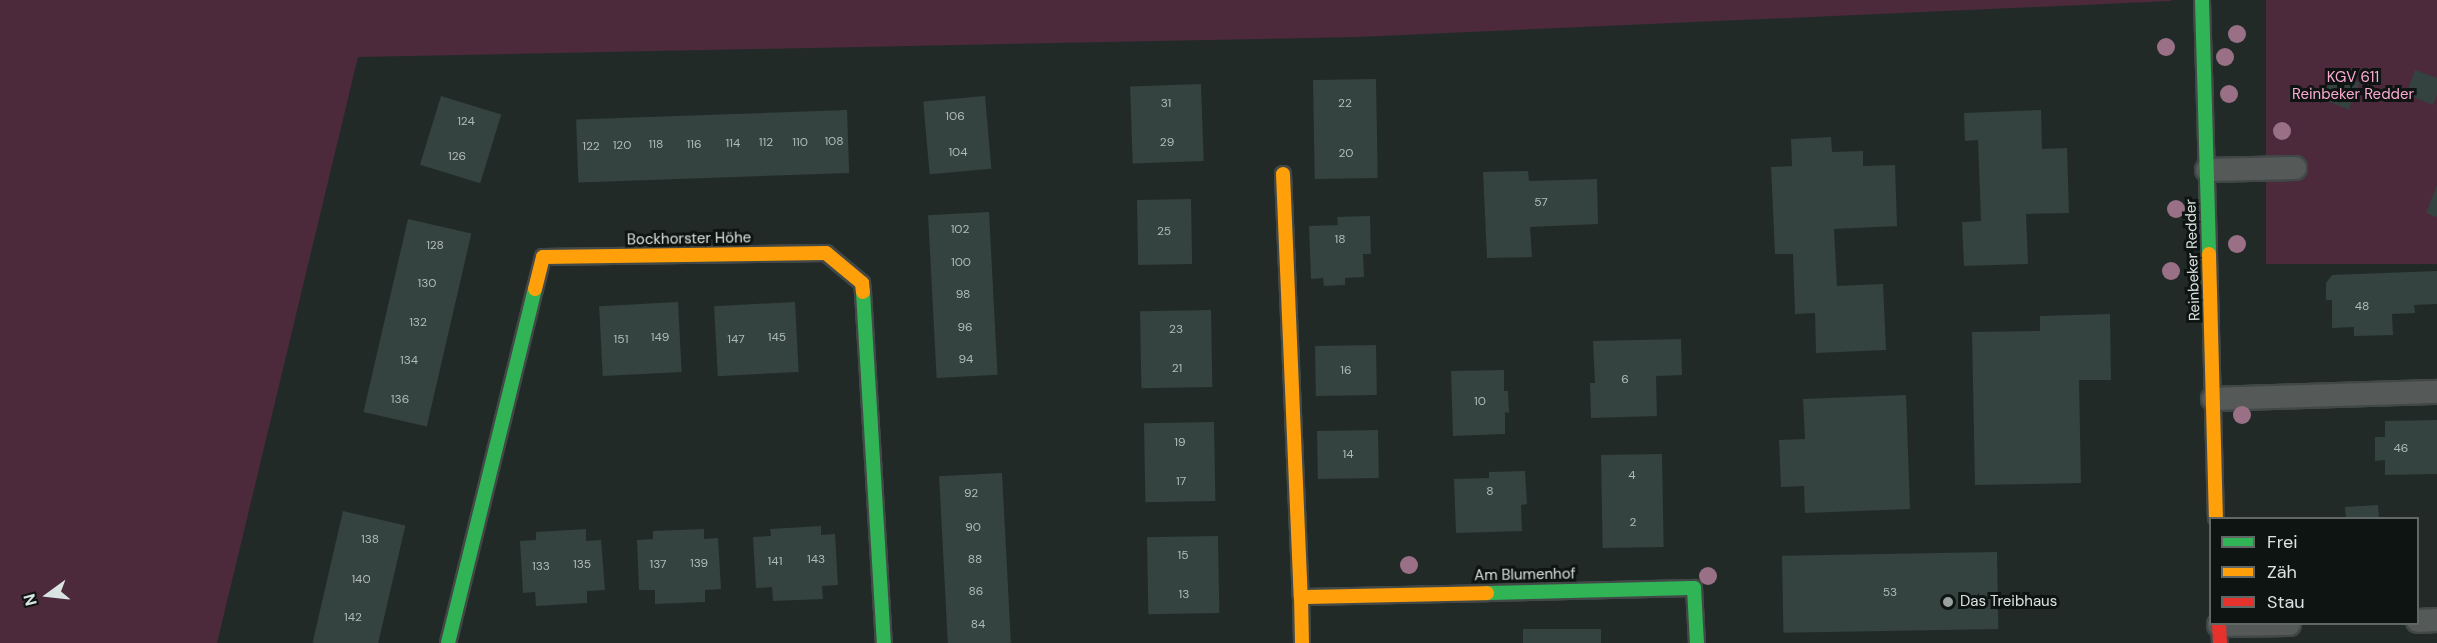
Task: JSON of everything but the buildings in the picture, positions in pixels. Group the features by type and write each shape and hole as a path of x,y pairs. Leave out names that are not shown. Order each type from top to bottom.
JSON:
{"street":[{"name":"Reinbeker Redder","path":"2202,0 2216,517"},
{"path":"1283,174 1302,643"},
{"name":"Bockhorster Höhe","path":"448,643 543,257 826,253 862,283 884,643"},
{"name":"Am Blumenhof","path":"1301,597 1694,588 1696,643"}],"lane":[{"path":"2207,170 2295,168"},
{"path":"2213,399 2437,392"},
{"path":"2419,621 2437,620"},
{"path":"2219,631 2279,625"}],"green space":[{"path":"0,0 2171,1 1357,37 358,57 217,643 0,643"},
{"name":"KGV 611 Reinbeker Redder","path":"2266,0 2437,0 2437,264 2266,264"}],"traffic: fast":[{"path":"2202,0 2209,254"},
{"path":"448,643 535,289"},
{"path":"863,292 884,643"},
{"path":"1487,593 1694,588 1697,643"}],"traffic: slow":[{"path":"1283,174 1301,597"},
{"path":"535,289 543,257 826,253 862,283 863,292"},
{"path":"2209,254 2216,517"},
{"path":"1302,643 1301,597 1487,593"}],"traffic: jam":[{"path":"2219,625 2220,643"}],"place":[{"name":"Das Treibhaus","path":"1948,602"}]}
